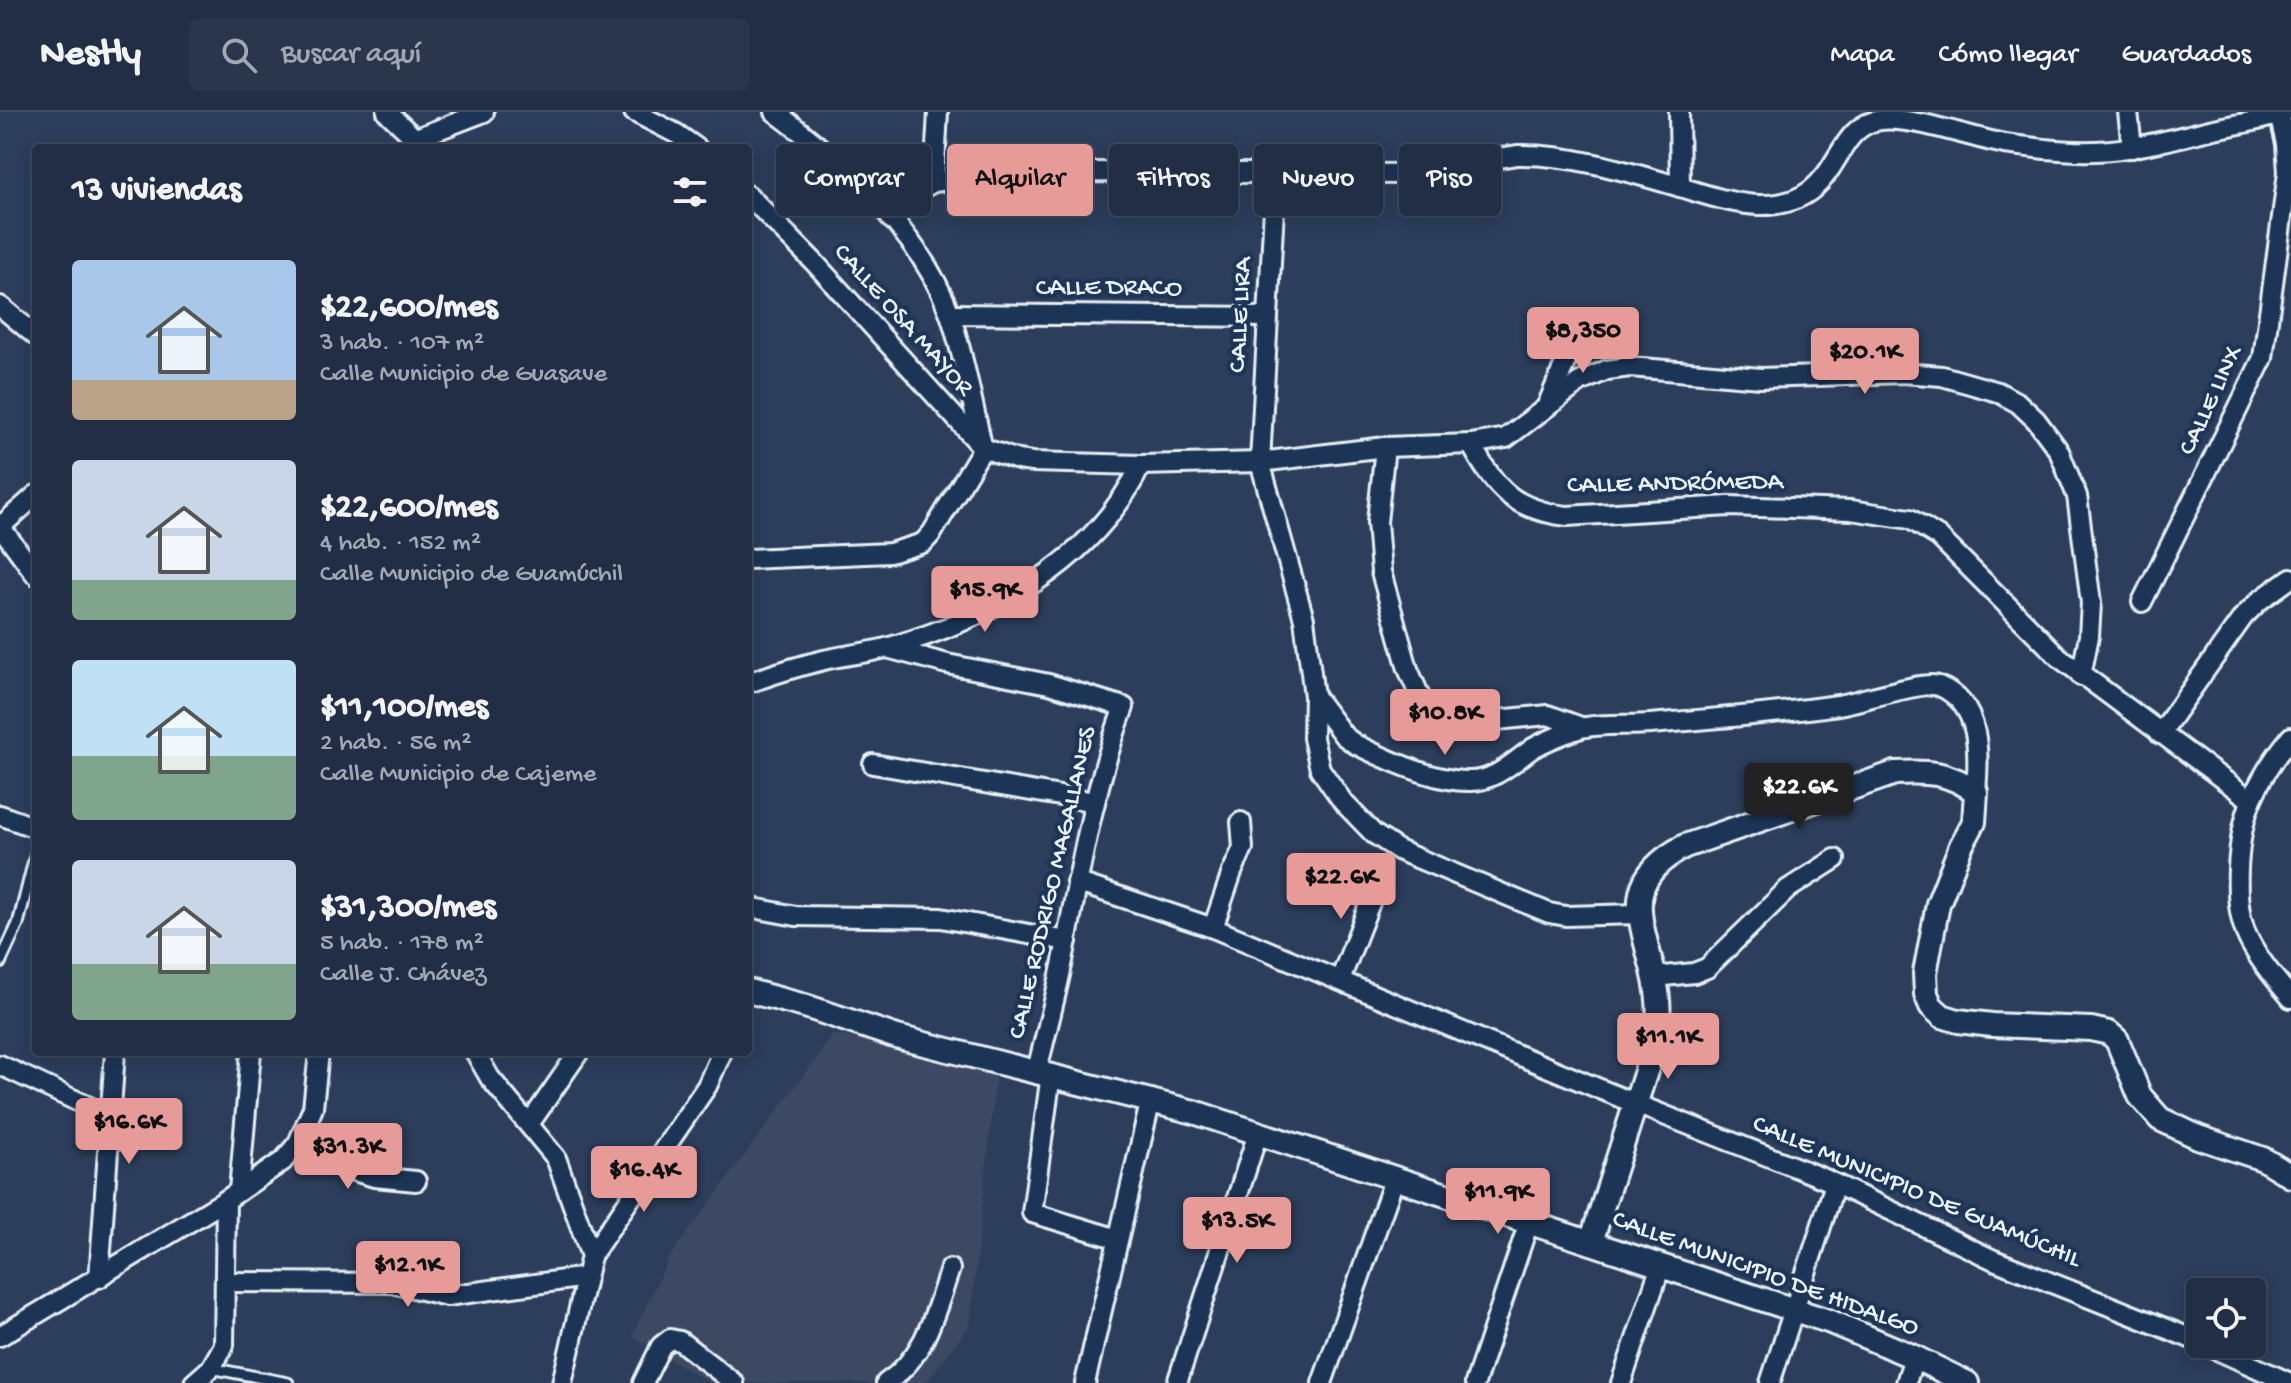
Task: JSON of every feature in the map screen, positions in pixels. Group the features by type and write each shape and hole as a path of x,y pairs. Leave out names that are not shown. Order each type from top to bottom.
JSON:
{"street":[{"path":"387,112 420,143 484,112"},
{"path":"634,112 691,144"},
{"path":"752,559 890,553 923,543 983,448 950,314 915,249 836,162 775,112"},
{"path":"934,182 938,112"},
{"path":"1679,112 1680,187"},
{"path":"2128,112 2132,148"},
{"path":"1383,174 1405,174 1517,155 1558,157 1758,205 1792,201 1819,185 1861,127 1883,120 2003,143 2054,150 2096,151 2132,148 2282,113"},
{"name":"CALLE LINX","path":"2142,602 2263,358 2288,172 2282,113"},
{"path":"891,219 917,191 934,182 986,175 1254,172"},
{"name":"CALLE OSA MAYOR","path":"752,199 823,272 983,448"},
{"name":"CALLE LIRA","path":"1274,216 1260,462 1304,619 1314,696 1313,738 1320,769 1343,802 1374,834 1400,851 1549,913 1566,916 1638,914"},
{"path":"0,306 32,333"},
{"name":"CALLE DRACO","path":"950,314 1268,317"},
{"path":"1545,408 1581,325"},
{"path":"983,448 1032,462 1141,465 1260,462 1385,447 1471,444 1506,438 1580,382 1607,370 1630,367 1761,378 1916,374 1958,379 1998,392 2018,403 2036,420 2059,451 2077,496 2091,603 2089,636 2081,676"},
{"name":"CALLE ANDRÓMEDA","path":"1471,444 1486,472 1500,487 1522,505 1542,513 1567,516 1729,506 1851,510 1910,519 1939,537 2081,676 2251,800"},
{"path":"1385,447 1377,522 1381,572 1408,669 1424,706 1434,717 1456,724 1548,715 1581,727"},
{"path":"752,682 796,667 887,648 953,626 993,608 1066,558 1128,492 1141,465"},
{"path":"32,498 0,526 6,549 32,572"},
{"path":"2160,734 2243,617 2291,578"},
{"name":"CALLE RODRIGO MAGALLANES","path":"887,648 947,664 1049,684 1124,707 1095,802 1076,882 1044,1073 1032,1213 1118,1239"},
{"path":"1314,696 1344,736 1355,744 1391,760 1458,781 1494,776 1546,741 1581,727 1625,726 1808,709 1848,704 1922,685 1935,685 1961,702 1974,725 1979,760 1974,822 1938,904 1925,973 1926,994 1931,1006 1942,1016 1958,1021 2091,1029 2109,1033 2117,1040 2140,1096 2160,1119 2198,1137 2249,1153 2291,1176"},
{"path":"2291,737 2251,800 2240,855 2238,898 2242,923 2249,940 2291,998"},
{"path":"873,764 1095,802"},
{"path":"1591,1242 1657,1037 1660,1019 1654,977 1638,914 1641,893 1660,863 1685,846 1895,773 1919,771 1941,774 1959,780 1976,792"},
{"path":"0,815 32,827"},
{"path":"1213,928 1243,848 1241,822"},
{"path":"1654,977 1694,973 1707,968 1788,889 1835,859"},
{"path":"1340,980 1380,877"},
{"name":"CALLE MUNICIPIO DE GUAMÚCHIL","path":"1076,882 1213,928 1340,980 1835,1184 1994,1260 2186,1337"},
{"path":"752,908 796,916 941,918 1067,941"},
{"name":"CALLE MUNICIPIO DE HIDALGO","path":"752,992 897,1037 1151,1099 1395,1177 1794,1310 1914,1357 1967,1383"},
{"path":"99,1278 115,1056"},
{"path":"194,1383 211,1368 224,1345 225,1282 250,1056"},
{"path":"0,1336 99,1278 283,1161 298,1143 313,1108 319,1056"},
{"path":"477,1056 490,1078 556,1158 591,1256"},
{"path":"530,1123 576,1056"},
{"path":"562,1383 591,1256 707,1086 720,1056"},
{"path":"0,1065 111,1117"},
{"path":"1085,1383 1151,1099"},
{"path":"1177,1383 1258,1133"},
{"path":"298,1143 359,1173 416,1181"},
{"path":"1322,1383 1395,1177"},
{"path":"1770,1383 1835,1184"},
{"path":"1475,1383 1529,1222"},
{"path":"1621,1383 1661,1265"},
{"path":"886,1383 913,1360 925,1341 950,1269"},
{"path":"225,1282 392,1283 447,1296 586,1277"},
{"path":"643,1383 652,1359 665,1341 675,1339 734,1383"},
{"path":"1906,1383 1914,1357"},
{"name":"CALLE MUNICIPIO DE GUAMÚCHIL","path":"2235,1358 2290,1383"}],"lane":[{"path":"0,963 18,924 32,868"},
{"path":"211,1368 288,1383"}],"shaded area":[{"path":"834,1034 996,1073 970,1325 928,1380 922,1383 710,1383 632,1336 669,1258"}]}
